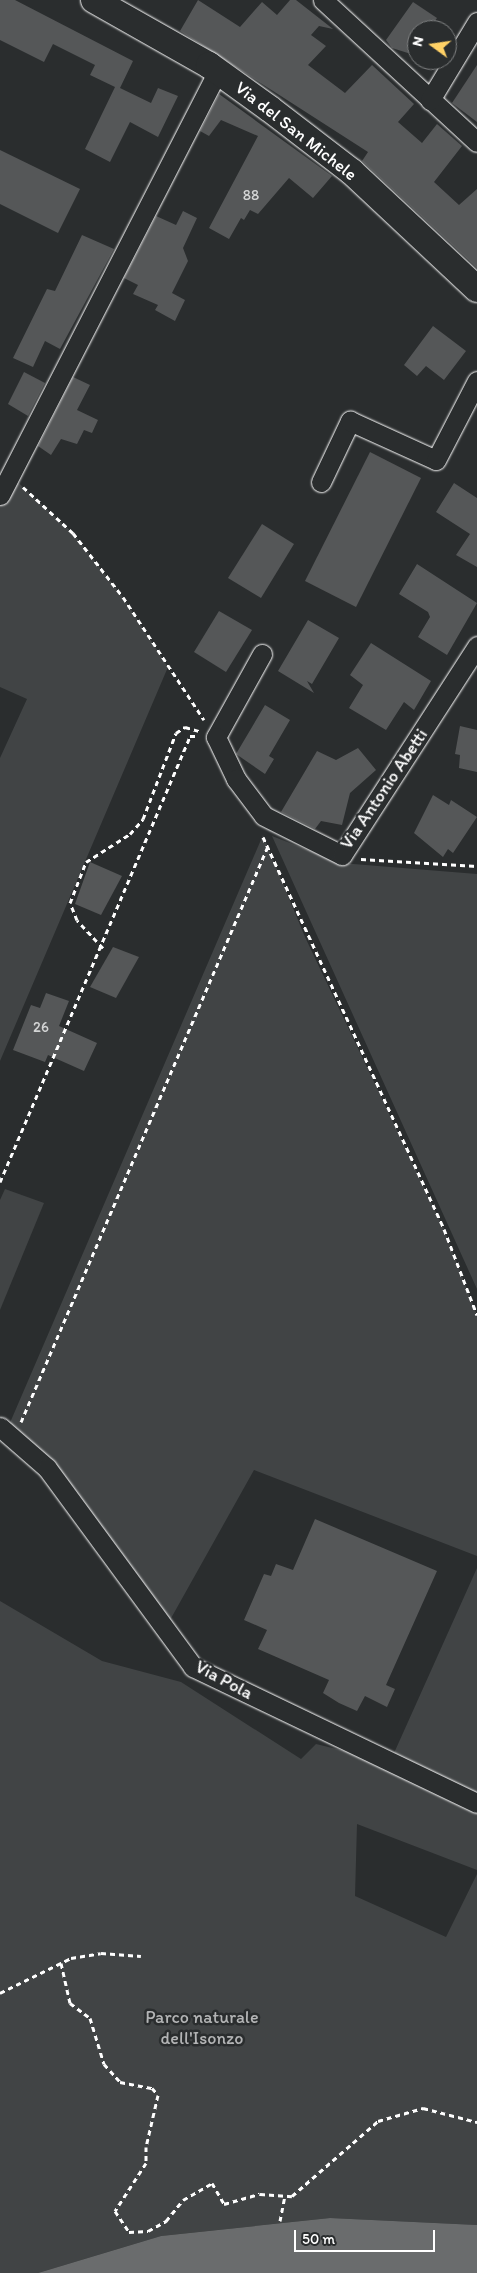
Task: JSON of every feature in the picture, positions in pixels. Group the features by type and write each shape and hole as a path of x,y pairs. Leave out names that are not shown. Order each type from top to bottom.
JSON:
{"main road":[{"name":"Via del San Michele","path":"94,0 218,71 352,172 477,289"}],"street":[{"path":"323,0 477,142"},
{"path":"430,100 477,22"},
{"path":"0,495 218,71"},
{"path":"321,482 350,421 436,460 477,381"},
{"name":"Via Antonio Abetti","path":"216,737 236,779 264,816 342,856 477,646"},
{"path":"216,737 262,654"},
{"name":"Via Pola","path":"7,1433 46,1468 193,1667 477,1803"}],"path":[{"path":"11,476 73,533 117,590 216,737"},
{"path":"103,948 76,920 70,904 86,862 130,834 143,819 176,733 185,727 216,737"},
{"path":"0,1182 103,948 190,736 216,737"},
{"path":"259,827 444,1229 477,1315"},
{"path":"7,1433 268,846"},
{"path":"342,856 386,863 477,866"},
{"path":"0,1992 61,1963 101,1953 141,1956"},
{"path":"61,1963 70,2003 90,2018 104,2064 120,2082 152,2088 158,2095 146,2147 146,2164 115,2211 120,2224 129,2232 148,2231 212,2183 224,2204 260,2194 292,2196 313,2180 378,2121 423,2108 477,2122"},
{"path":"280,2221 284,2195"}],"green space":[{"path":"0,474 11,476 73,533 123,597 168,667 0,1061 0,758 27,699 0,687"},
{"path":"263,835 305,937 444,1229 477,1315 477,1556 254,1470 165,1629 6,1432"},
{"path":"272,836 341,863 477,874 477,1289"},
{"path":"5,1189 44,1203 0,1310 0,1200"},
{"name":"Parco naturale dell'Isonzo","path":"477,1568 477,1870 357,1824 355,1896 446,1937 477,1874 477,2225 330,2218 161,2236 38,2273 0,2273 0,1601 102,1661 181,1682 301,1759 316,1744 390,1762"}],"shaded area":[{"path":"330,2218 477,2225 477,2273 38,2273 161,2236"}],"building":[{"path":"0,0 15,0 133,61 120,88 151,103 158,88 178,96 158,137 130,122 110,162 85,149 115,87 90,75 95,65 53,44 44,62 0,40"},
{"path":"198,0 240,27 262,2 277,15 290,0 296,0 333,29 319,26 311,35 326,46 308,65 345,93 372,65 414,104 398,122 422,143 437,124 462,146 434,182 459,205 477,189 477,268 362,161 368,152 180,31"},
{"path":"413,2 437,18 436,20 407,20 407,53 392,48 386,40"},
{"path":"477,65 477,122 452,103"},
{"path":"219,94 332,176 313,198 289,178 258,214 250,210 244,220 241,218 229,239 209,228 258,136 221,120 209,136 200,131"},
{"path":"0,150 80,189 58,233 0,204"},
{"path":"183,211 197,218 183,248 188,261 172,293 185,300 175,321 155,310 158,305 133,294 138,285 124,278 156,216 176,225"},
{"path":"82,235 114,249 60,349 45,341 33,367 13,358 47,289 55,291"},
{"path":"433,326 466,351 444,380 426,366 417,376 404,365"},
{"path":"24,372 45,383 28,416 8,404"},
{"path":"73,377 90,385 77,410 98,420 92,433 84,430 77,444 61,439 51,455 38,446"},
{"path":"370,452 421,478 356,607 305,581"},
{"path":"454,483 477,498 477,567 456,555 470,534 436,512"},
{"path":"262,524 294,544 261,598 228,578"},
{"path":"417,564 477,603 447,655 418,637 430,617 428,612 399,594"},
{"path":"219,611 252,630 226,672 194,652"},
{"path":"308,620 339,638 312,684 307,681 314,693 278,671"},
{"path":"371,643 431,681 414,710 404,702 386,730 349,708 363,685 350,675"},
{"path":"265,705 290,720 269,756 274,759 265,774 236,754"},
{"path":"460,726 477,730 477,772 459,768 460,755 455,754"},
{"path":"358,748 376,770 350,793 342,825 321,821 315,829 281,812 317,751 336,760"},
{"path":"433,795 449,805 451,800 477,817 453,853 448,849 443,857 414,833"},
{"path":"90,862 122,876 101,915 75,904"},
{"path":"113,947 139,957 116,998 90,987"},
{"path":"46,993 69,1001 59,1026 97,1043 84,1071 48,1055 45,1062 13,1050 31,1005 40,1008"},
{"path":"315,1519 437,1571 386,1685 395,1689 387,1707 365,1696 357,1711 339,1703 323,1693 329,1680 258,1649 267,1630 244,1620 264,1574 271,1576 276,1564 293,1570"}]}
